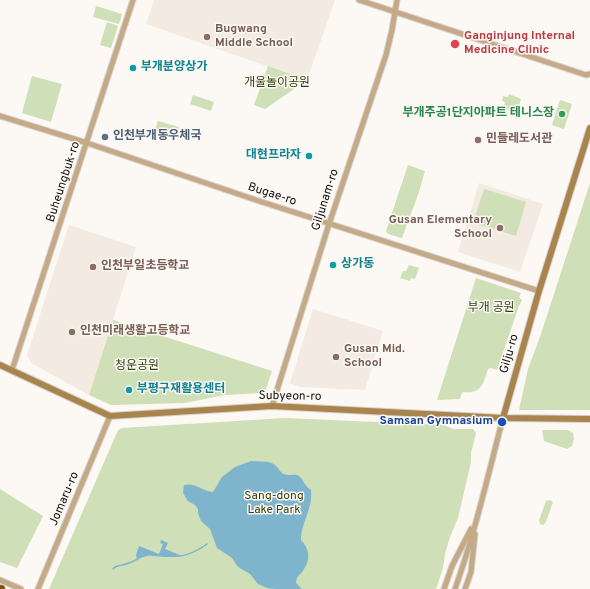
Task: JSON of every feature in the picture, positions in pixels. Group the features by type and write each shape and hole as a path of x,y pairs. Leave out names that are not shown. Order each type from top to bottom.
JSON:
{"main road":[{"name":"Gilju-ro","path":"502,418 590,128"},
{"name":"Subyeon-ro","path":"0,365 110,416 272,406 502,418 590,419"}],"street":[{"name":"Buheungbuk-ro","path":"12,370 133,0"},
{"path":"359,0 586,75 590,74"},
{"name":"Giljunam-ro","path":"272,406 329,224 386,55 397,0"},
{"name":"Bugae-ro","path":"0,116 87,143 329,224 540,291"},
{"name":"Jomaru-ro","path":"38,589 110,416"},
{"name":"Gilju-ro","path":"455,589 476,519 502,418"},
{"name":"Gilju-ro","path":"444,589 452,566 476,519"},
{"name":"Gilju-ro","path":"465,589 471,572 476,519"},
{"path":"0,580 21,589"}],"shaded area":[{"path":"154,0 335,0 307,80 146,24"},
{"name":"Gusan Elementary School","path":"479,183 543,204 520,272 458,252"},
{"path":"69,225 136,247 89,395 31,363 27,355"},
{"name":"Gusan Mid. School","path":"313,309 383,331 365,390 300,387 290,383"}],"green space":[{"path":"96,6 122,14 119,24 93,17"},
{"path":"107,22 118,26 111,48 100,45"},
{"name":"개울놀이공원","path":"268,66 307,80 265,109 254,105"},
{"path":"32,76 62,84 51,122 22,113"},
{"path":"509,94 521,99 517,112 505,108 504,106 505,102 502,101 503,96 508,97"},
{"path":"193,95 214,102 211,111 190,104"},
{"name":"부개주공1단지아파트 테니스장","path":"560,100 572,104 564,129 552,125"},
{"path":"158,121 179,127 176,137 155,130"},
{"path":"408,165 425,171 402,238 388,234 386,231"},
{"path":"590,183 590,410 519,410 528,369 541,334"},
{"path":"484,189 526,202 516,236 473,223"},
{"path":"409,265 419,268 415,279 411,278 410,281 400,278 403,271 406,271"},
{"name":"부개 공원","path":"476,278 521,293 519,297 522,300 497,370 491,368 488,369 481,387 478,390 463,392 460,399 437,400"},
{"name":"청운공원","path":"113,320 272,371 266,389 261,393 225,395 185,403 111,405 89,395"},
{"name":"Sang-dong Lake Park","path":"285,418 444,425 453,429 473,429 476,433 471,453 471,462 458,518 450,537 443,568 436,589 49,589 118,430 122,428"},
{"path":"542,430 568,430 573,433 574,439 572,446 567,449 544,441"},
{"path":"0,489 43,516 17,568 0,562"},
{"path":"550,500 553,502 546,522 543,525 540,524 539,520 546,501"}],"water":[{"path":"251,461 273,463 280,472 286,475 299,476 311,490 309,510 301,540 306,546 308,561 296,580 296,583 302,589 267,588 258,584 250,574 238,567 232,558 217,548 210,529 201,521 198,509 195,505 188,501 183,493 184,485 188,484 213,492 222,477 235,467"},
{"path":"161,540 168,543 165,549 182,556 170,557 153,555 137,559 136,555 139,546 159,554 163,544 160,543"}],"waterway":[{"path":"151,555 187,555 207,544"},
{"path":"113,569 116,566 127,564 148,555"}],"place":[{"name":"Bugwang Middle School","path":"207,37"},
{"name":"Ganginjung Internal Medicine Clinic","path":"455,44"},
{"name":"부개분양상가","path":"133,68"},
{"name":"부개주공1단지아파트 테니스장","path":"562,114"},
{"name":"인천부개동우체국","path":"105,137"},
{"name":"민들레도서관","path":"478,140"},
{"name":"대현프라자","path":"309,156"},
{"name":"Gusan Elementary School","path":"500,228"},
{"name":"상가동","path":"333,265"},
{"name":"인천부일초등학교","path":"93,267"},
{"name":"인천미래생활고등학교","path":"72,332"},
{"name":"Gusan Mid. School","path":"336,357"},
{"name":"부평구재활용센터","path":"129,390"},
{"name":"Samsan Gymnasium","path":"502,422"}]}
